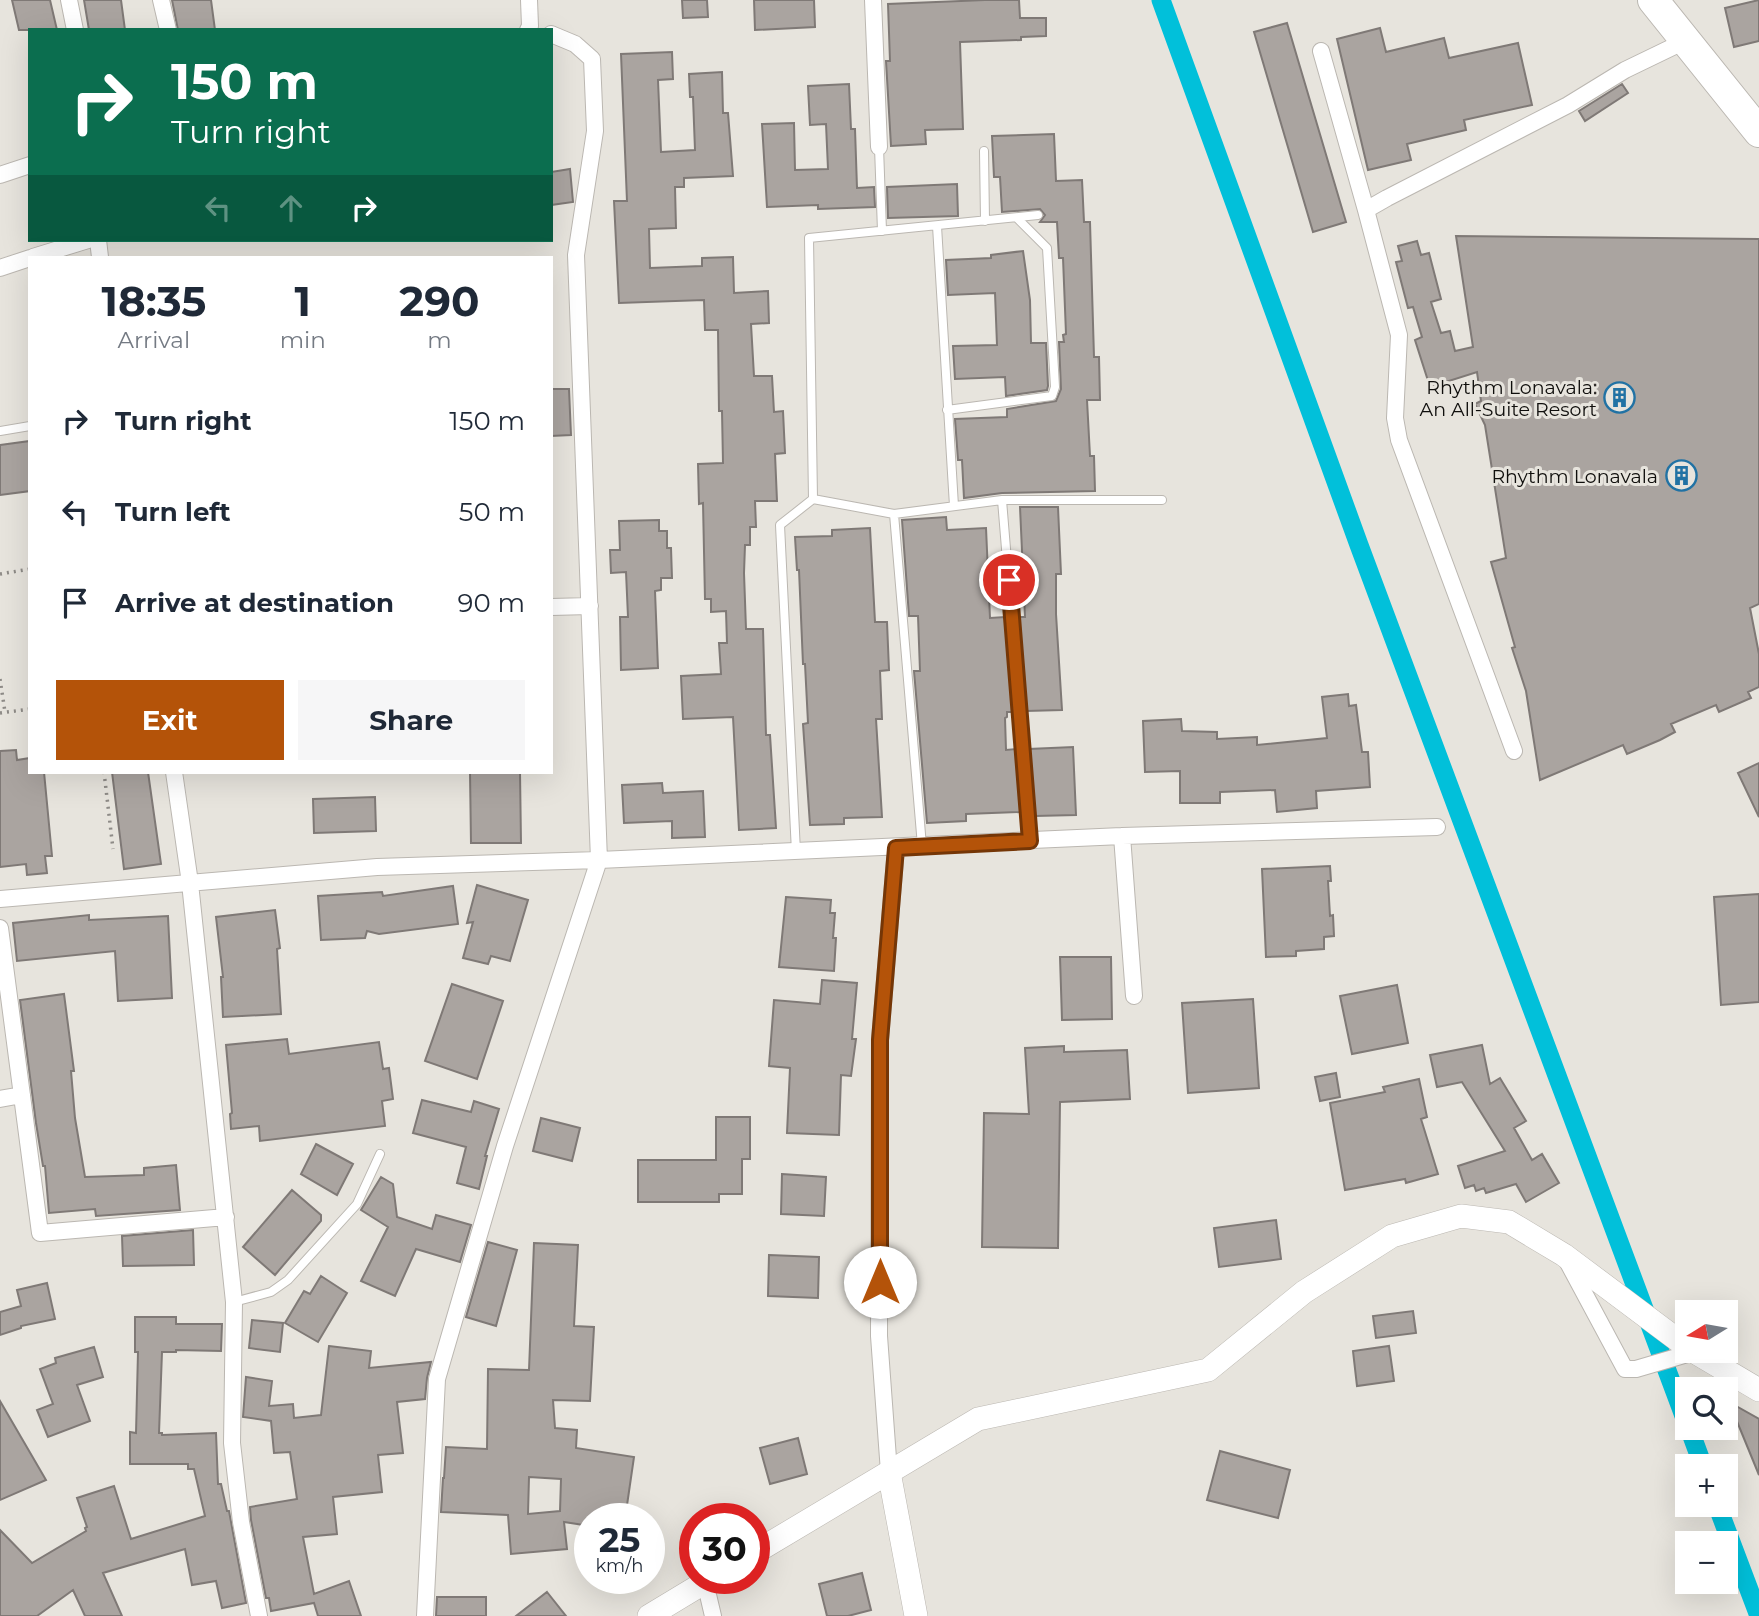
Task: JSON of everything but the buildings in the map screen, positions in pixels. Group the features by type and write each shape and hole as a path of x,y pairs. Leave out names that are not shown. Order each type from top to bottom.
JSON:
{"highway":[{"path":"1653,0 1759,132"},
{"path":"1679,0 1759,101"}],"street":[{"path":"69,0 75,28"},
{"path":"161,0 168,28"},
{"path":"529,0 533,28"},
{"path":"873,0 879,147"},
{"path":"425,1616 438,1379 505,1146 599,860 576,255 595,131 592,60 575,44 553,35"},
{"path":"1366,210 1685,41"},
{"path":"1321,51 1399,335 1395,418 1399,440 1514,751"},
{"path":"0,175 28,166"},
{"path":"38,256 82,242"},
{"path":"0,268 28,259"},
{"path":"553,607 590,606"},
{"path":"174,774 190,883 234,1302 232,1443 241,1522 259,1616"},
{"path":"0,899 377,867 896,848 1122,836 1437,827"},
{"path":"1122,836 1134,996"},
{"path":"896,848 880,1054 879,1336 889,1472 916,1616"},
{"path":"0,928 40,1233 226,1217"},
{"path":"0,1098 22,1095"},
{"path":"770,1543 978,1419 1208,1370 1304,1292 1392,1236 1461,1216 1509,1223 1564,1255 1675,1338"},
{"path":"1564,1255 1625,1369 1636,1369 1675,1356"},
{"path":"1713,1363 1759,1390"},
{"path":"649,1616 685,1594"},
{"path":"710,1594 713,1616"}],"lane":[{"path":"879,147 882,231"},
{"path":"984,151 985,221"},
{"path":"813,499 809,238 1038,215"},
{"path":"947,410 1052,396 1055,387 1047,248 1017,218"},
{"path":"937,226 954,506"},
{"path":"0,431 28,426"},
{"path":"796,852 780,525 813,499 894,514 1002,500 1162,500"},
{"path":"1002,500 1030,841"},
{"path":"894,514 922,846"},
{"path":"234,1302 271,1292 288,1280 357,1204 380,1154"}],"path":[{"path":"0,574 28,569"},
{"path":"0,679 2,713 28,709"},
{"path":"104,774 113,849"}],"waterway":[{"path":"1161,0 1359,545 1675,1392"},
{"path":"1693,1440 1699,1454"},
{"path":"1722,1517 1759,1616"}],"place":[{"name":"Rhythm Lonavala: An All-Suite Resort","path":"1620,398"},
{"name":"Rhythm Lonavala","path":"1681,476"}],"route":[{"path":"880,1282 880,1040 896,848 1030,841 1009,580"}]}
